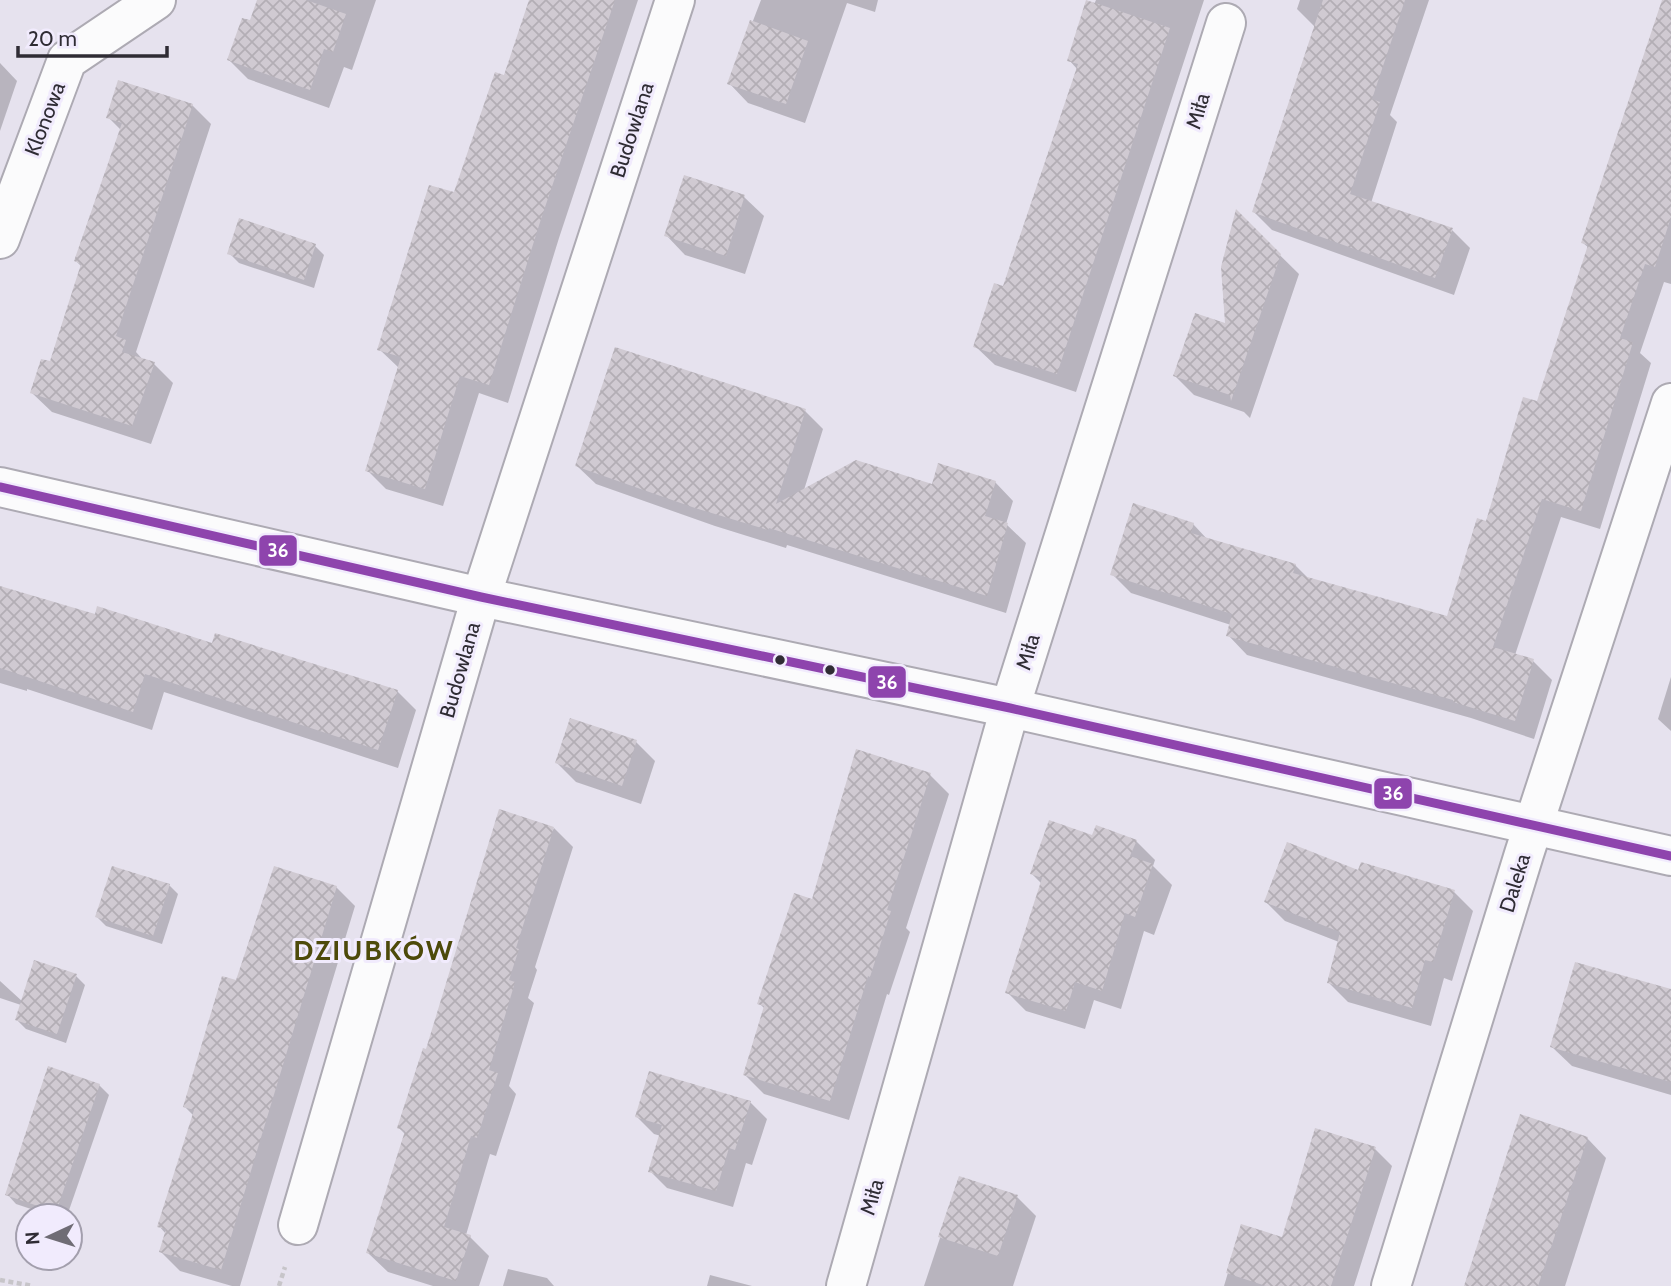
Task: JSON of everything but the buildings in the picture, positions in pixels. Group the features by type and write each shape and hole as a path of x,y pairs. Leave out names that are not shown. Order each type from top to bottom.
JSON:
{"street":[{"name":"Klonowa","path":"0,239 67,60 156,0"},
{"name":"Budowlana","path":"298,1225 481,597 675,0"},
{"name":"Miła","path":"846,1286 1010,708 1226,23"},
{"name":"Daleka","path":"1391,1286 1533,825 1671,402"},
{"path":"0,487 481,597 1010,708 1671,856"}],"path":[{"path":"0,1280 33,1286"}],"transit line":[{"name":"36","path":"0,487 481,597 1010,708 1671,856"}],"district":[{"name":"DZIUBKÓW","path":"374,950"}]}
